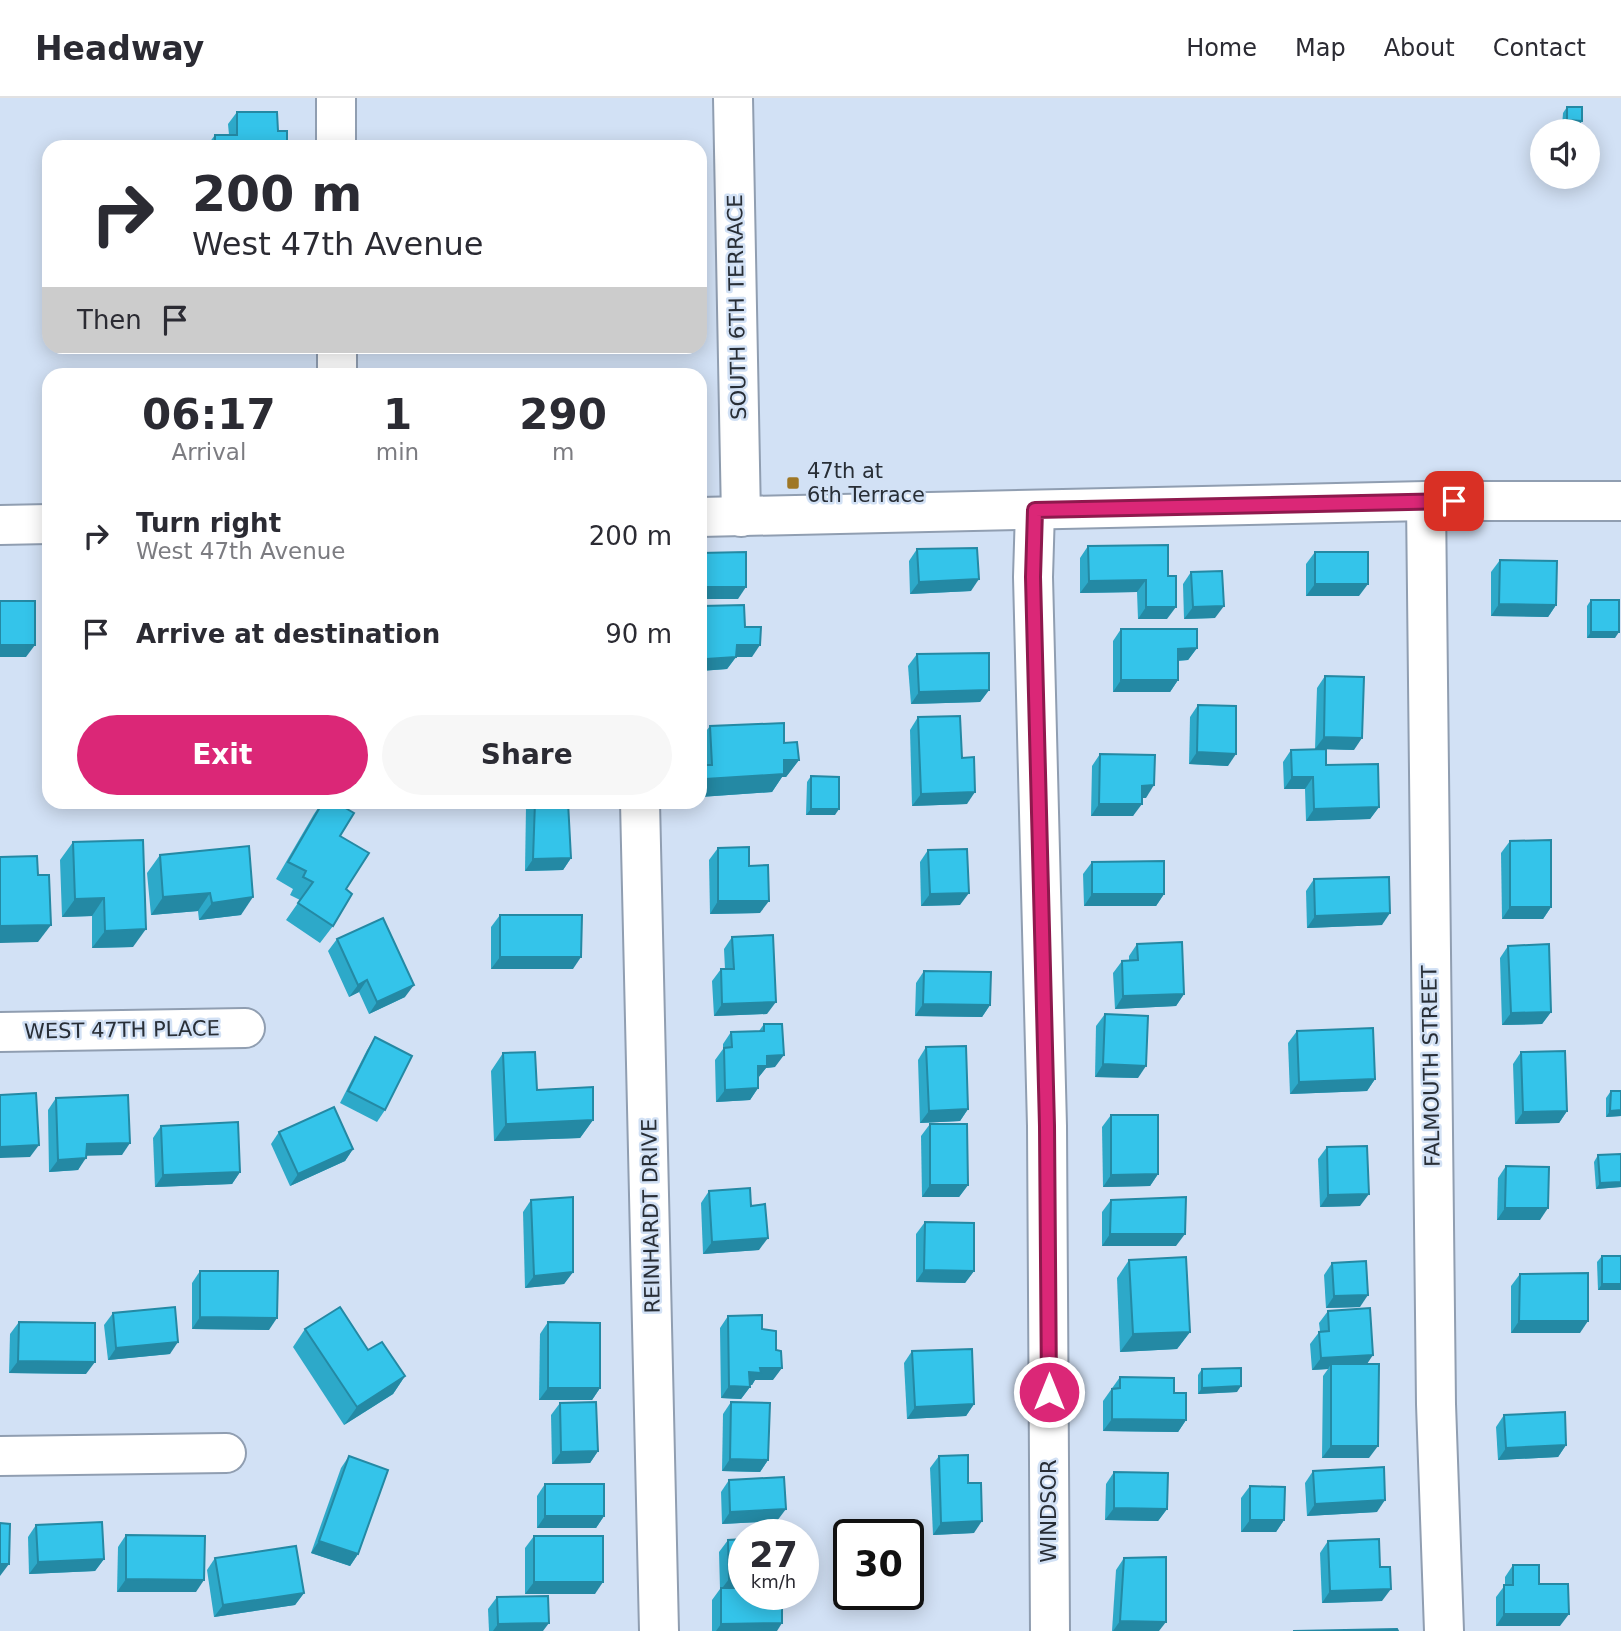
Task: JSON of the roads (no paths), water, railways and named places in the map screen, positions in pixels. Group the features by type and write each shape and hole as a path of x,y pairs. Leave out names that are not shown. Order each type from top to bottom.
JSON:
{"street":[{"path":"335,98 336,140"},
{"name":"SOUTH 6TH TERRACE","path":"733,98 741,517"},
{"path":"707,517 1426,501 1621,501"},
{"name":"FALMOUTH STREET","path":"1426,501 1435,1376 1444,1631"},
{"name":"WINDSOR","path":"1035,510 1033,577 1047,1126 1050,1631"},
{"path":"0,525 42,524"},
{"name":"REINHARDT DRIVE","path":"640,809 659,1631"},
{"name":"WEST 47TH PLACE","path":"0,1032 245,1028"},
{"path":"0,1456 226,1453"}],"place":[{"name":"47th at 6th Terrace","path":"793,483"}]}
